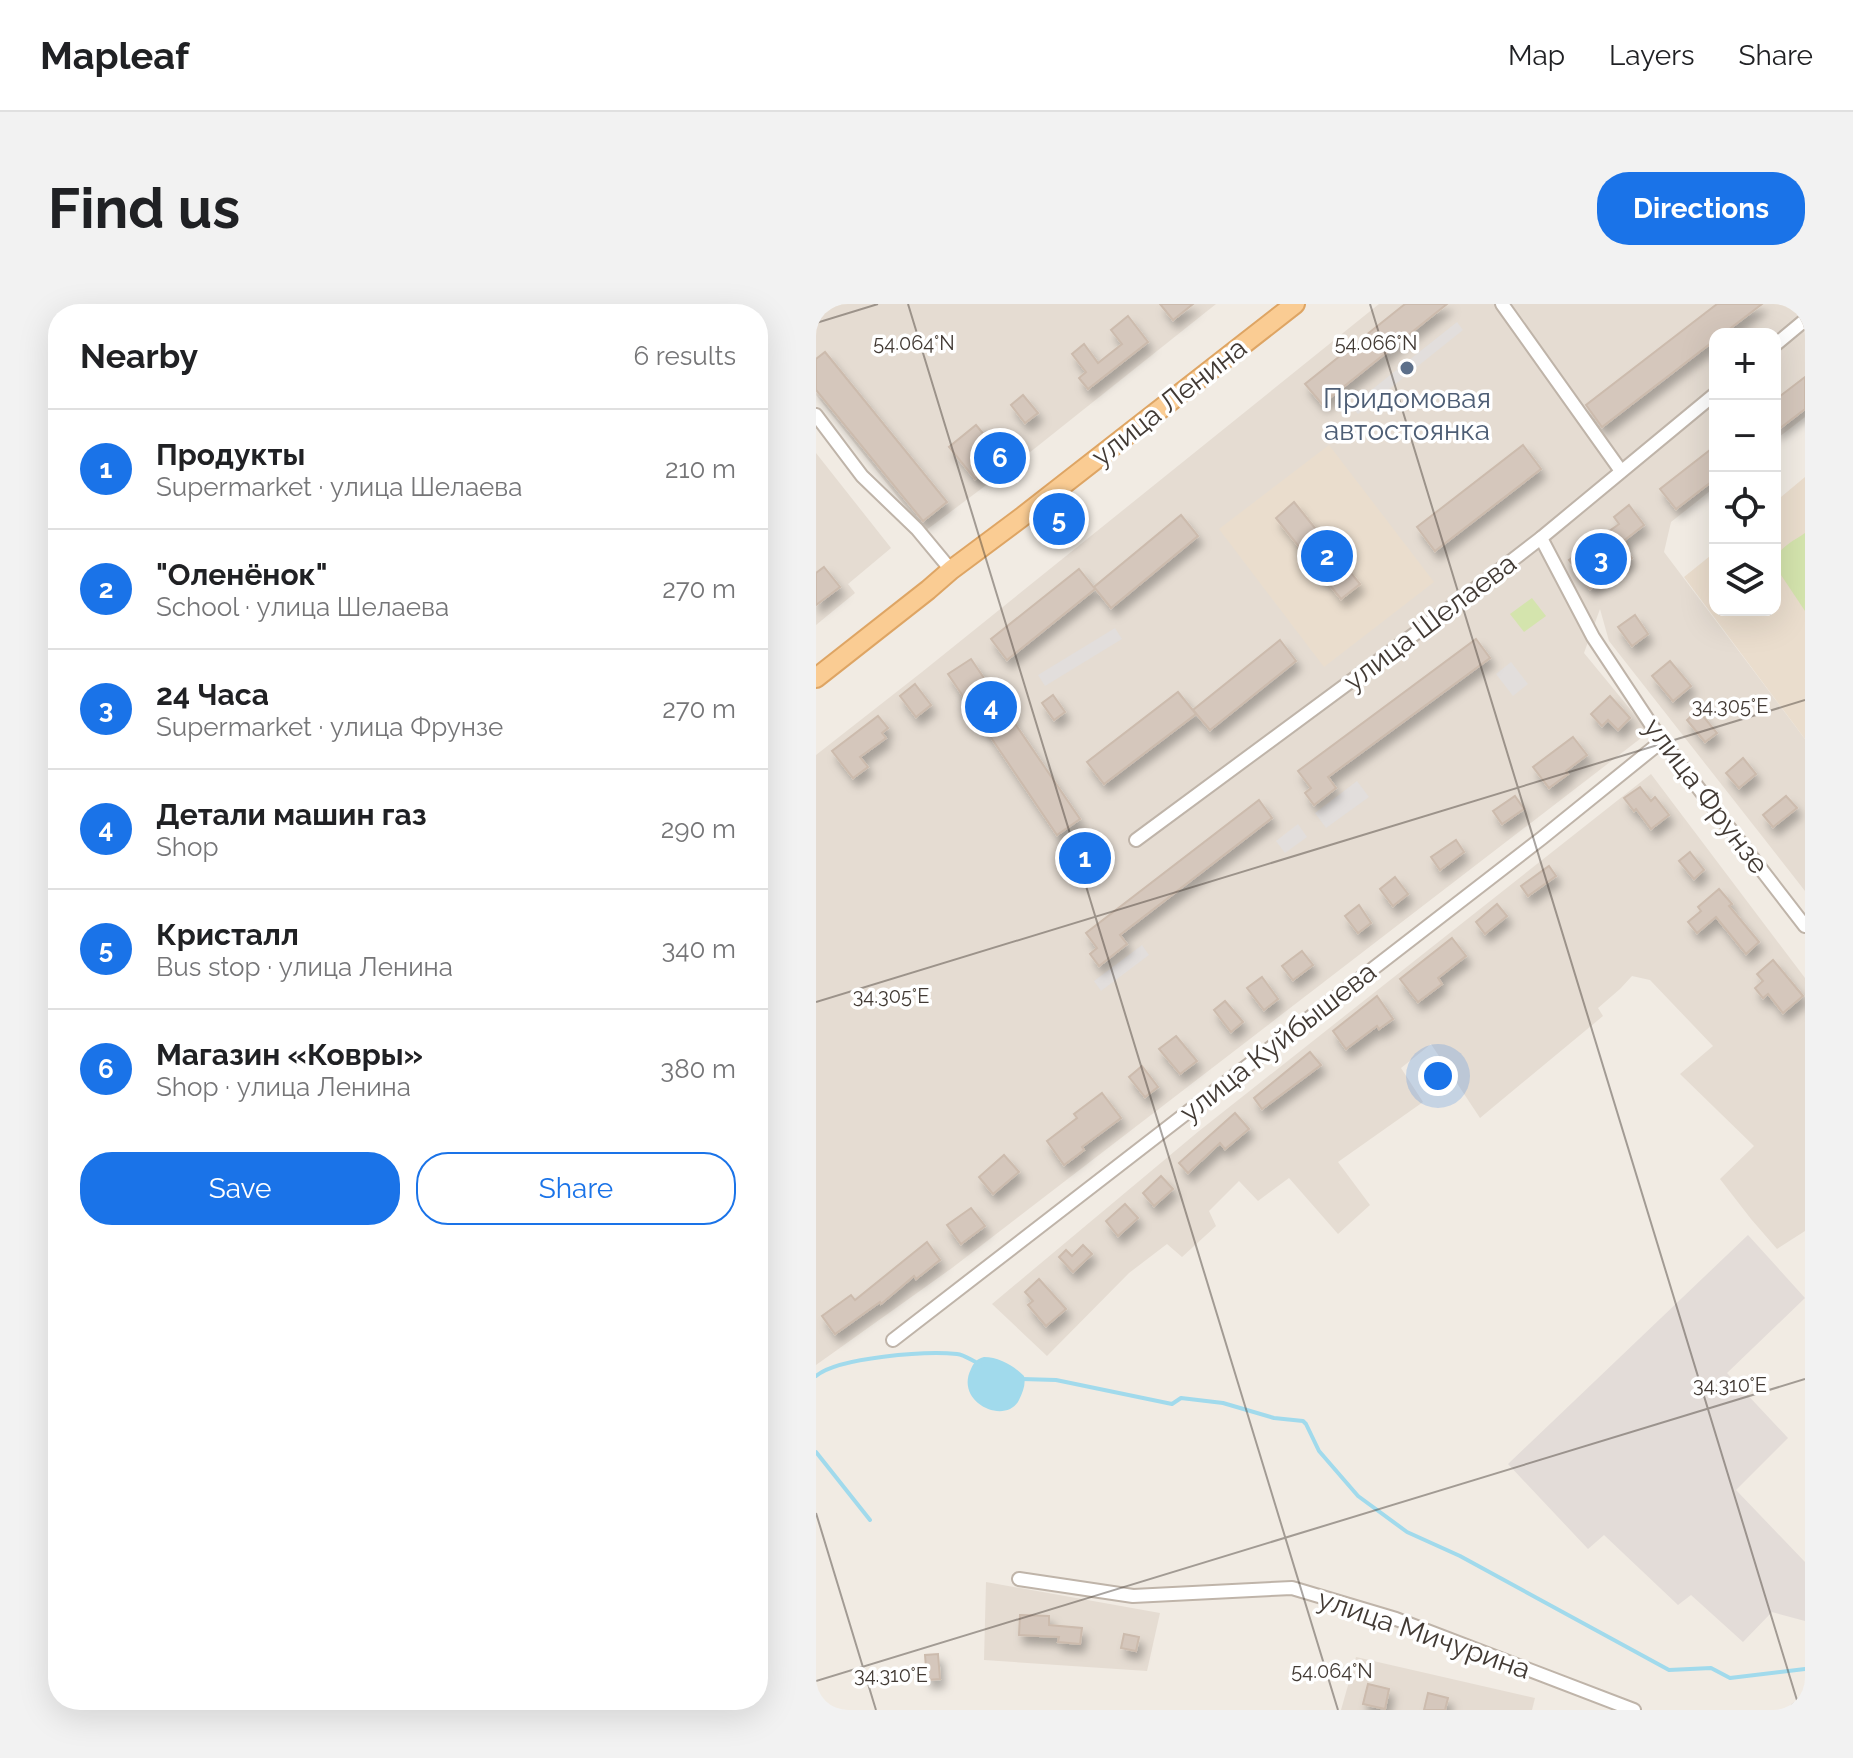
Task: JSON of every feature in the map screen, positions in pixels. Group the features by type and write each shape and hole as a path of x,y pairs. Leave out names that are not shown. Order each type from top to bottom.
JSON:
{"main road":[{"name":"улица Ленина","path":"816,678 1295,304"}],"street":[{"path":"1502,304 1621,471"},
{"path":"1781,340 1805,320"},
{"name":"улица Шелаева","path":"1136,840 1541,538 1709,399"},
{"path":"816,415 862,476 917,529 951,570"},
{"name":"улица Фрунзе","path":"1541,538 1593,637 1662,741 1805,926"},
{"name":"улица Куйбышева","path":"893,1340 1542,838 1662,741"},
{"name":"улица Мичурина","path":"1019,1579 1133,1596 1292,1588 1396,1619 1634,1710"}],"shaded area":[{"path":"816,304 1216,304 1029,453 925,531 816,395"},
{"path":"1379,304 1805,304 1805,417 1781,435 1781,328 1709,328 1709,492 1671,522 1664,552 1709,612 1709,616 1712,616 1805,739 1805,891 1609,641 1600,609 1584,653 1649,732 952,1268 816,1365 816,755"},
{"name":"Придомовая автостоянка","path":"1457,322 1463,330 1358,414 1351,406"},
{"path":"1329,445 1434,582 1324,667 1219,529"},
{"path":"816,453 891,548 848,584 855,593 816,625"},
{"path":"1805,477 1805,739 1713,616 1781,616 1781,497"},
{"path":"1709,557 1709,610 1684,577"},
{"path":"1115,628 1122,639 1045,686 1038,675"},
{"path":"1511,662 1528,684 1513,696 1496,674"},
{"path":"1651,774 1805,978 1805,1231 1777,1249 1720,1179 1754,1146 1680,1074 1713,1046 1650,980 1632,976 1598,1008 1603,1016 1480,1118 1431,1044 1401,1068 1423,1102 1338,1162 1370,1205 1338,1234 1289,1178 1258,1201 1239,1181 1209,1211 1216,1226 1182,1257 1167,1244 1129,1273 1047,1356 992,1304 1199,1131"},
{"path":"1357,781 1369,797 1326,828 1315,813"},
{"path":"1298,824 1307,837 1285,853 1276,841"},
{"path":"1142,945 1149,955 1101,991 1094,981"},
{"path":"1748,1235 1805,1298 1727,1373 1788,1438 1736,1490 1805,1562 1805,1621 1772,1612 1743,1642 1691,1595 1678,1605 1604,1535 1588,1549 1508,1464"},
{"path":"986,1582 1160,1613 1147,1671 984,1660"},
{"path":"1356,1657 1535,1698 1532,1710 1341,1710"}],"green space":[{"path":"1805,533 1805,611 1781,575 1781,550"},
{"path":"1532,598 1546,616 1524,632 1510,614"}],"water":[{"path":"984,1357 1006,1363 1024,1376 1023,1391 1013,1408 994,1411 975,1401 968,1381 976,1361"}],"building":[{"path":"1160,304 1193,304 1173,320"},
{"path":"1405,304 1447,304 1322,404 1305,384"},
{"path":"1717,304 1762,304 1731,328 1709,328 1709,345 1602,427 1586,405"},
{"path":"1128,316 1148,342 1088,389 1079,378 1086,372 1072,354 1084,344 1098,363 1122,344 1111,330"},
{"path":"825,352 947,502 923,521 816,390 816,359"},
{"path":"1805,377 1805,409 1781,427 1781,400 1781,395"},
{"path":"1023,395 1038,413 1025,423 1011,405"},
{"path":"976,425 1002,456 975,479 949,447"},
{"path":"1523,445 1541,469 1435,551 1417,527"},
{"path":"1709,451 1709,484 1676,509 1660,489"},
{"path":"1294,502 1360,584 1341,599 1276,518"},
{"path":"1629,505 1644,525 1621,543 1632,558 1590,589 1569,560 1619,524 1614,517"},
{"path":"1181,515 1198,536 1111,608 1094,587"},
{"path":"824,567 840,587 816,605 816,573"},
{"path":"1079,569 1095,589 1007,660 991,639"},
{"path":"1635,615 1648,634 1632,646 1618,627"},
{"path":"1476,639 1490,658 1328,777 1336,788 1314,805 1305,793 1311,788 1298,771"},
{"path":"1280,640 1296,661 1210,730 1193,710"},
{"path":"971,659 1080,819 1057,835 948,674"},
{"path":"1670,661 1691,686 1673,701 1652,676"},
{"path":"915,684 931,705 916,717 900,696"},
{"path":"1178,692 1196,714 1104,784 1087,762"},
{"path":"1053,695 1065,712 1054,720 1042,703"},
{"path":"1610,696 1630,718 1618,730 1608,720 1602,726 1591,714"},
{"path":"1698,710 1717,733 1705,742 1687,720"},
{"path":"878,716 888,728 882,733 886,738 860,757 868,767 853,778 832,751"},
{"path":"1573,737 1587,755 1549,788 1533,767"},
{"path":"1743,758 1756,774 1739,788 1726,773"},
{"path":"1640,787 1651,801 1655,797 1669,815 1651,829 1624,798"},
{"path":"1515,796 1524,809 1502,824 1493,811"},
{"path":"1786,796 1797,808 1773,827 1763,815"},
{"path":"1259,800 1272,818 1120,935 1127,944 1099,966 1090,954 1097,948 1086,933"},
{"path":"1456,840 1464,852 1440,870 1431,857"},
{"path":"1092,844 1101,856 1079,873 1070,860"},
{"path":"1690,852 1704,870 1694,879 1679,861"},
{"path":"1549,866 1556,876 1528,896 1521,886"},
{"path":"1395,877 1408,894 1393,906 1380,889"},
{"path":"1719,889 1759,942 1746,954 1716,917 1697,933 1688,922 1701,911 1698,907"},
{"path":"1497,904 1507,916 1485,934 1476,922"},
{"path":"1359,905 1371,923 1358,933 1345,916"},
{"path":"1452,938 1466,956 1438,978 1442,984 1418,1002 1400,979"},
{"path":"1302,951 1313,965 1293,980 1282,966"},
{"path":"1773,960 1803,996 1783,1013 1768,994 1763,998 1755,988 1763,981 1757,974"},
{"path":"1262,977 1278,999 1264,1010 1247,988"},
{"path":"1377,996 1393,1019 1379,1029 1377,1026 1346,1049 1333,1031"},
{"path":"1225,1001 1243,1022 1231,1032 1214,1010"},
{"path":"1176,1036 1197,1061 1180,1074 1159,1049"},
{"path":"1310,1052 1321,1065 1262,1109 1254,1098"},
{"path":"1142,1066 1158,1087 1145,1097 1129,1077"},
{"path":"1102,1093 1121,1118 1082,1147 1084,1150 1064,1165 1047,1141 1077,1118 1074,1114"},
{"path":"1235,1113 1249,1129 1225,1149 1220,1143 1188,1173 1179,1163"},
{"path":"1004,1155 1019,1172 993,1194 979,1177"},
{"path":"1161,1176 1173,1189 1154,1206 1143,1193"},
{"path":"1125,1204 1138,1218 1118,1236 1106,1221"},
{"path":"971,1208 985,1226 961,1244 947,1225"},
{"path":"927,1242 940,1260 835,1334 822,1316 851,1295 855,1300"},
{"path":"1083,1245 1092,1254 1073,1272 1059,1257 1066,1250 1072,1256"},
{"path":"1039,1279 1066,1309 1046,1326 1028,1305 1033,1301 1025,1292"},
{"path":"1020,1615 1049,1616 1049,1625 1082,1628 1080,1644 1058,1642 1059,1637 1019,1635"},
{"path":"1124,1634 1139,1637 1136,1651 1121,1648"},
{"path":"938,1654 940,1679 927,1680 925,1655"},
{"path":"1368,1684 1389,1689 1385,1709 1363,1704"},
{"path":"1428,1693 1448,1698 1445,1710 1424,1710"}],"waterway":[{"path":"816,1376 843,1364 905,1355 957,1354 980,1364"},
{"path":"1022,1379 1056,1380 1172,1404 1181,1398 1223,1403 1274,1418 1303,1421 1319,1451 1358,1496 1407,1532 1460,1556 1669,1670 1711,1668 1730,1678 1805,1669"},
{"path":"816,1452 870,1520"}],"place":[{"name":"Придомовая автостоянка","path":"1407,368"},
{"name":"Магазин «Ковры»","path":"1000,458"},
{"name":"Кристалл","path":"1059,519"},
{"name":"\"Оленёнок\"","path":"1327,556"},
{"name":"24 Часа","path":"1601,559"},
{"name":"Детали машин газ","path":"991,707"},
{"name":"Продукты","path":"1085,858"}]}
